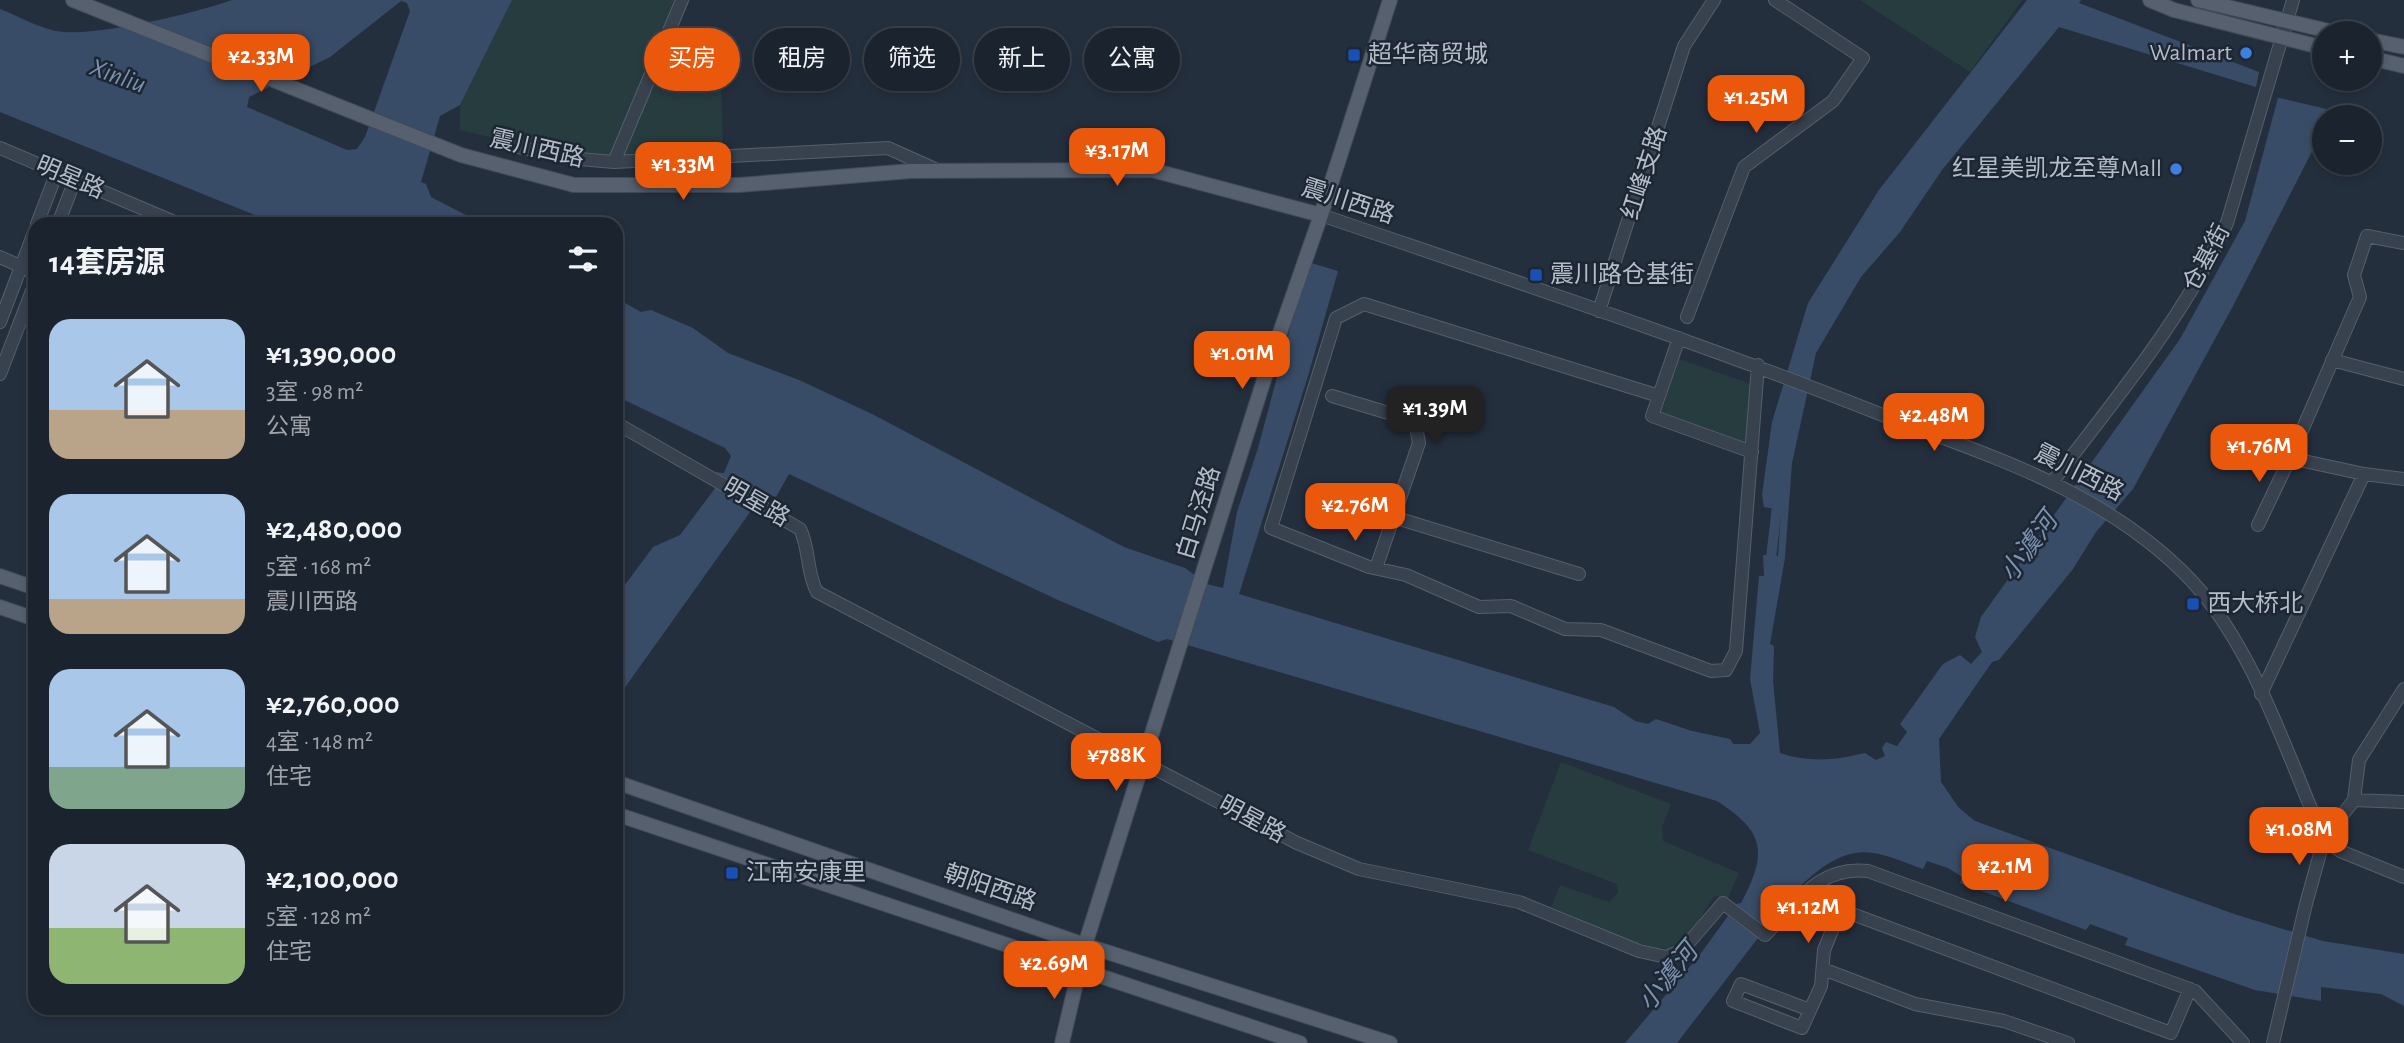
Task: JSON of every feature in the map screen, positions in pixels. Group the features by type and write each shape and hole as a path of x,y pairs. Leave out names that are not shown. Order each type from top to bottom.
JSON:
{"main road":[{"name":"震川西路","path":"73,0 461,155 574,184 739,185 941,171 1152,170 1321,215"},
{"name":"白马泾路","path":"1062,1043 1084,945 1268,367 1321,215 1390,0"},
{"path":"2150,0 2174,10 2312,45"},
{"path":"2198,0 2312,28"},
{"path":"2382,42 2404,47"},
{"path":"2382,61 2404,66"},
{"path":"0,576 28,586"},
{"path":"0,607 28,617"},
{"name":"朝阳西路","path":"623,784 1084,945 1391,1043"},
{"name":"朝阳西路","path":"623,816 1080,967 1300,1043"}],"street":[{"path":"614,162 682,0"},
{"name":"红峰支路","path":"1599,311 1684,47 1714,0"},
{"path":"1687,317 1744,167 1833,101 1863,58 1775,0"},
{"name":"仓基街","path":"2053,481 2171,323 2212,257 2227,223 2287,40 2292,24 2293,0"},
{"path":"518,147 568,158 614,162 888,148 941,171"},
{"name":"明星路","path":"0,148 162,217"},
{"path":"40,217 57,173"},
{"path":"61,217 75,180"},
{"name":"震川西路","path":"1321,215 1758,365 2053,481 2114,514 2183,572 2238,640 2324,839"},
{"path":"2258,525 2360,297 2354,275 2367,236 2404,243"},
{"path":"0,322 28,248"},
{"path":"0,257 28,270"},
{"path":"0,374 28,301"},
{"path":"1659,396 1364,304 1353,307 1336,318 1271,528 1376,568 1406,575 1479,607 1510,606 1565,629 1601,630 1711,671 1726,670 1736,651 1758,365"},
{"path":"1679,338 1652,416 1752,452"},
{"path":"2332,360 2404,379"},
{"path":"1332,397 1415,421 1419,443 1376,568"},
{"name":"明星路","path":"623,426 800,529 806,540 809,577 817,592 1297,843 1359,869 1519,902 1639,951 1666,957 1680,951 1723,903 1765,935 1804,896"},
{"path":"2290,458 2364,474 2404,479"},
{"path":"2261,694 2364,474"},
{"path":"1315,494 1579,574"},
{"path":"2273,1043 2305,904 2324,839 2354,800 2360,760 2404,689"},
{"path":"2354,800 2404,802"},
{"path":"2324,839 2340,851 2404,877"},
{"path":"2190,989 2171,1033 1804,896 1820,879 1838,871 1868,871 2190,989 2243,1043"},
{"path":"1810,1010 1741,984 1733,1001 1802,1028 1821,986 1824,950 1841,909"},
{"path":"1822,969 1915,1004 2004,1021 2068,1043"}],"green space":[{"path":"512,0 674,0 663,28 644,28 644,74 610,157 519,144 460,130 460,105"},
{"path":"1860,0 2022,0 1970,72"},
{"path":"648,91 721,91 723,153 622,158"},
{"path":"1679,359 1751,384 1747,443 1736,442 1661,413"},
{"path":"1561,762 1671,804 1662,827 1663,841 1739,873 1728,898 1714,896 1695,926 1676,945 1658,948 1645,945 1551,907 1560,885 1609,902 1618,893 1617,884 1528,850"}],"water":[{"name":"Xinliu","path":"232,0 512,0 460,105 440,116 421,182 426,184 431,197 470,217 260,217 0,112 0,9 49,29 73,32 118,28","holes":["401,1 407,3 410,11 365,137 357,149 347,150 247,107 249,97 330,57"]},
{"path":"2027,0 2081,0 2079,3 2259,72 2256,87 2059,27 1942,170 1900,232 1861,277 1816,353 1792,463 1785,558 1770,644 1774,646 1773,681 1780,753 1812,759 1833,759 1865,753 1876,760 1885,756 1882,748 1886,742 1897,746 1907,732 1900,724 1943,664 1960,655 1971,664 1982,652 1975,637 1981,617 2180,339 2245,221 2279,94 2312,49 2312,91 2328,91 2333,105 2312,105 2312,151 2233,306 2133,489 2096,532 2073,569 1999,660 1992,662 1939,739 1941,782 1959,808 1975,821 2237,915 2323,941 2404,954 2404,1006 2381,994 2321,987 2321,1001 2255,990 2125,945 2128,938 2090,924 2086,930 1960,883 1962,877 1948,868 1927,861 1923,869 1872,853 1855,853 1841,857 1816,872 1764,927 1736,904 1741,903 1755,870 1758,856 1753,833 1733,812 1717,801 1167,639 1158,642 1058,600 789,474 776,497 764,493 764,501 714,472 724,473 731,456 725,448 623,399 623,302 641,312 651,310 693,328 728,353 799,380 872,414 1124,547 1185,568 1207,584 1223,588 1237,512 1258,448 1308,262 1338,271 1239,594 1614,707 1635,721 1648,724 1656,719 1692,731 1730,739 1733,744 1750,744 1760,733 1750,679 1759,576 1764,576 1763,555 1778,556 1781,510 1764,507 1762,495 1772,422 1808,303 1879,190"},
{"path":"716,487 753,508 623,690 623,588 653,547 680,535"},
{"path":"1728,916 1758,938 1677,1043 1625,1043 1699,956"}],"pier":[{"path":"2304,0 2371,0 2364,21 2312,21 2312,91 2342,91 2337,105 2312,106 2275,97"}],"waterway":[{"path":"1770,567 1778,497"}],"place":[{"name":"Walmart","path":"2246,53"},
{"name":"超华商贸城","path":"1354,55"},
{"name":"红星美凯龙至尊Mall","path":"2176,169"},
{"name":"震川路仓基街","path":"1536,275"},
{"name":"西大桥北","path":"2193,604"},
{"name":"江南安康里","path":"732,873"}],"water label":[{"name":"小澞河","path":"2029,547"},
{"name":"小澞河","path":"1668,977"}]}
